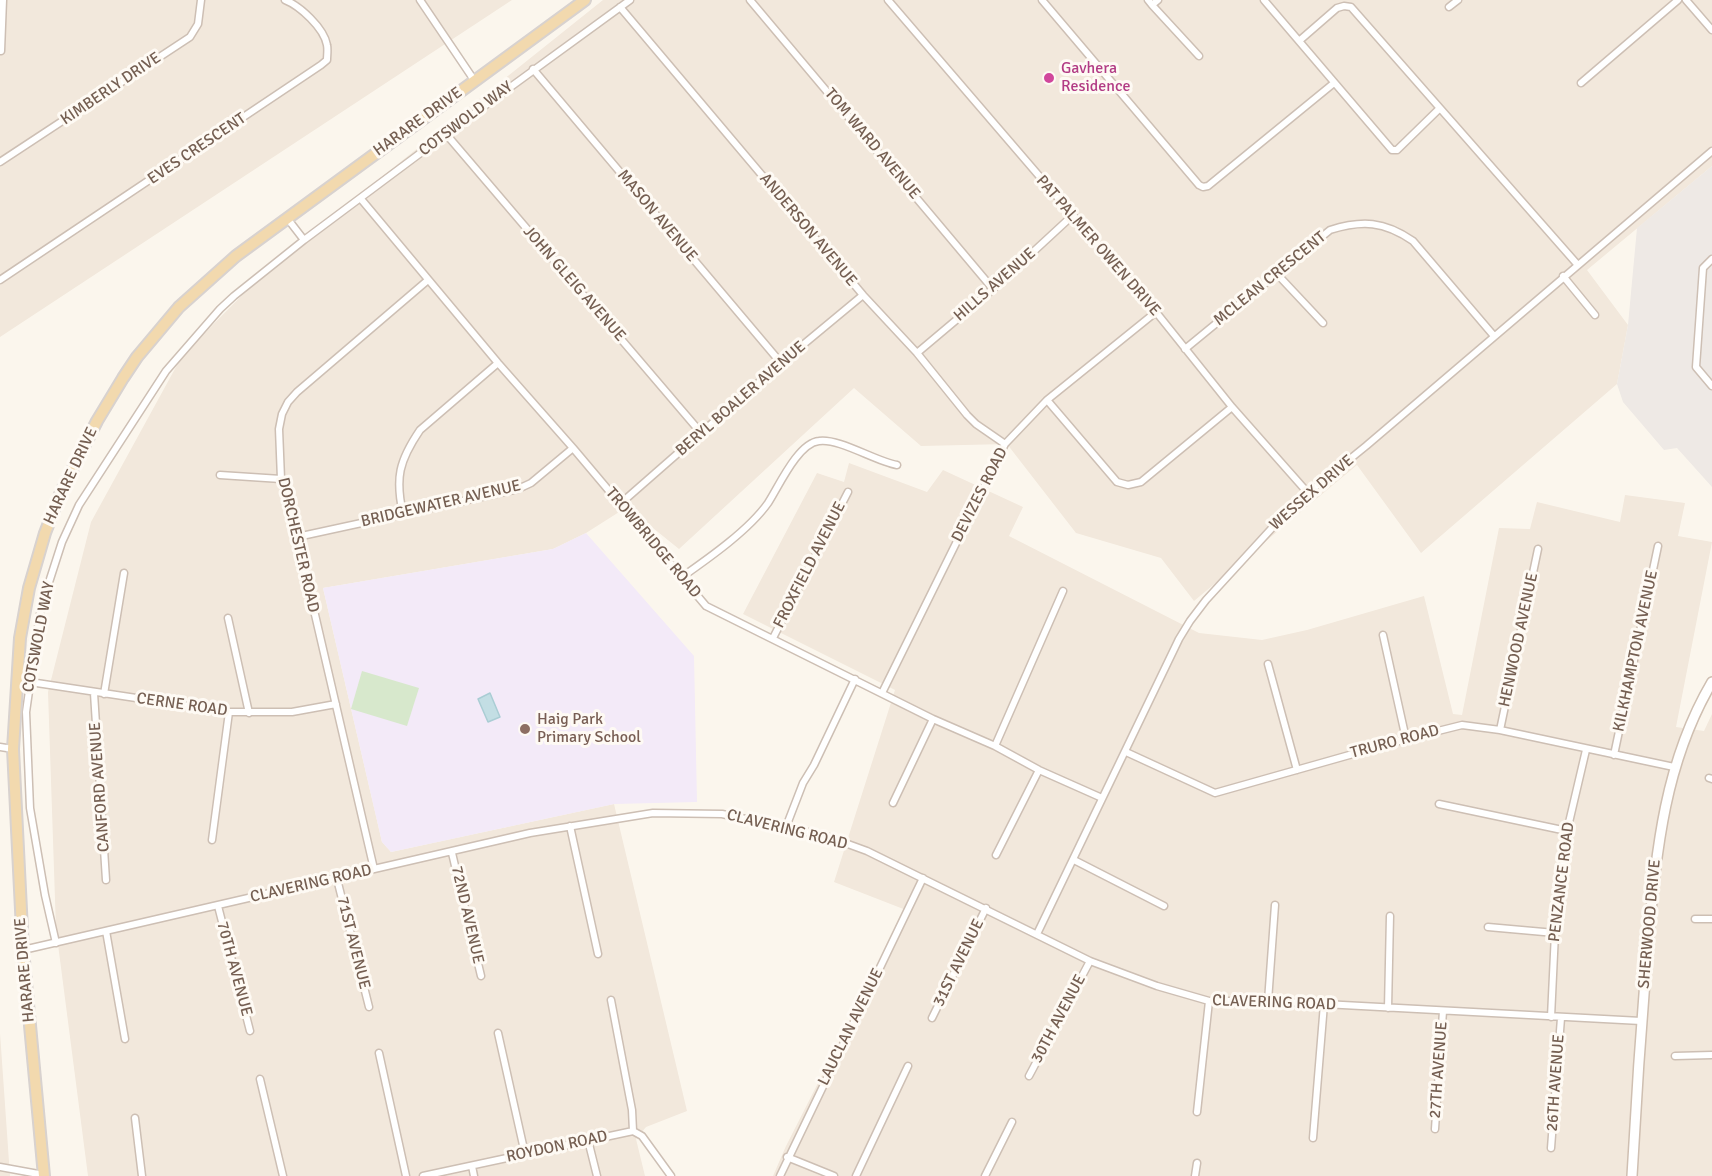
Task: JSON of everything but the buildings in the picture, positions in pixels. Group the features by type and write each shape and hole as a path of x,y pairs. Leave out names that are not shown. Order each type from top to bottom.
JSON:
{"main road":[{"name":"HARARE DRIVE","path":"44,1176 22,950 13,749 20,639 29,588 53,513 97,421 137,357 179,307 236,256 585,0"}],"street":[{"path":"1,51 3,0"},
{"name":"KIMBERLY DRIVE","path":"0,162 190,37 198,24 201,0"},
{"name":"EVES CRESCENT","path":"0,280 327,60 325,39 307,14 285,0"},
{"path":"420,0 474,80"},
{"name":"COTSWOLD WAY","path":"56,943 30,808 26,724 39,619 48,582 65,532 79,505 166,371 219,309 304,240 532,69 630,0"},
{"name":"TOM WARD AVENUE","path":"750,0 993,289"},
{"name":"PAT PALMER OWEN DRIVE","path":"888,0 1156,312 1232,407 1308,493"},
{"path":"1042,0 1198,186 1203,188 1334,83"},
{"path":"1158,0 1150,2 1199,56"},
{"path":"1264,0 1392,150 1397,150 1439,109"},
{"path":"1449,7 1458,0"},
{"path":"1581,83 1678,0"},
{"path":"1686,0 1712,30"},
{"path":"1299,41 1337,8 1351,7 1577,264"},
{"name":"ANDERSON AVENUE","path":"620,8 863,296 917,353 967,415 1005,444"},
{"name":"MASON AVENUE","path":"532,69 781,363"},
{"name":"JOHN GLEIG AVENUE","path":"446,134 702,434"},
{"name":"WESSEX DRIVE","path":"1037,934 1179,639 1190,621 1251,550 1308,493 1712,151"},
{"name":"TROWBRIDGE ROAD","path":"361,199 706,606 933,719 996,746 1039,770 1102,798"},
{"name":"HILLS AVENUE","path":"917,353 993,289 1072,216"},
{"path":"287,218 304,240"},
{"name":"MCLEAN CRESCENT","path":"1185,349 1330,230 1362,223 1389,228 1413,241 1494,336"},
{"path":"1712,259 1703,268 1696,367 1712,386"},
{"path":"1276,274 1323,323"},
{"path":"1563,276 1595,315"},
{"name":"DORCHESTER ROAD","path":"374,869 297,537 281,479 279,429 282,414 288,402 297,392 428,280"},
{"name":"BERYL BOALER AVENUE","path":"620,504 781,363 863,296"},
{"name":"DEVIZES ROAD","path":"882,693 1005,444 1047,400 1156,312"},
{"path":"403,514 398,493 398,478 410,444 420,430 498,363"},
{"path":"1047,400 1117,482 1128,485 1141,483 1232,407"},
{"path":"682,577 762,512 800,452 812,442 826,441 897,465"},
{"name":"BRIDGEWATER AVENUE","path":"297,537 518,489 531,483 573,448"},
{"path":"220,475 281,479"},
{"name":"FROXFIELD AVENUE","path":"773,638 848,492"},
{"name":"KILKHAMPTON AVENUE","path":"1614,755 1658,546"},
{"name":"HENWOOD AVENUE","path":"1500,730 1538,549"},
{"path":"104,694 124,573"},
{"path":"996,746 1063,591"},
{"path":"228,618 249,713"},
{"path":"1383,635 1406,739"},
{"path":"1268,664 1297,770"},
{"path":"786,827 803,783 855,679"},
{"name":"CERNE ROAD","path":"30,682 228,712 292,712 336,704"},
{"name":"SHERWOOD DRIVE","path":"1632,1176 1641,1022 1656,855 1674,767 1694,715 1712,682"},
{"name":"CANFORD AVENUE","path":"94,693 106,880"},
{"path":"213,840 228,712"},
{"path":"893,803 933,719"},
{"name":"TRURO ROAD","path":"1126,752 1215,793 1462,725 1500,730 1674,767"},
{"path":"0,747 13,749"},
{"name":"PENZANCE ROAD","path":"1551,1017 1555,933 1567,831 1586,750"},
{"path":"996,855 1039,770"},
{"path":"1439,804 1567,831"},
{"name":"CLAVERING ROAD","path":"22,950 570,826 626,816 674,812 722,814 826,836 867,851 986,908 1090,962 1157,986 1209,1001 1269,1001 1641,1022"},
{"path":"570,826 598,954"},
{"name":"72ND AVENUE","path":"452,853 481,976"},
{"path":"1074,860 1164,906"},
{"name":"LAUCLAN AVENUE","path":"780,1176 787,1157 923,878"},
{"name":"71ST AVENUE","path":"337,879 369,1007"},
{"name":"70TH AVENUE","path":"218,906 250,1031"},
{"path":"1269,1001 1275,906"},
{"name":"31ST AVENUE","path":"932,1018 986,908"},
{"path":"1388,1008 1390,916"},
{"path":"1695,919 1712,918"},
{"path":"1488,927 1555,933"},
{"path":"106,931 125,1039"},
{"name":"30TH AVENUE","path":"1029,1076 1090,962"},
{"path":"611,1000 632,1110 633,1131 642,1136 671,1176"},
{"path":"1197,1112 1209,1001"},
{"path":"1313,1138 1324,1004"},
{"name":"27TH AVENUE","path":"1435,1129 1443,1011"},
{"name":"26TH AVENUE","path":"1551,1148 1561,1018"},
{"path":"498,1033 525,1154"},
{"path":"380,1053 406,1176"},
{"path":"1675,1056 1712,1055"},
{"path":"856,1176 908,1066"},
{"path":"260,1079 283,1176"},
{"path":"135,1118 142,1176"},
{"path":"986,1176 1012,1122"},
{"name":"ROYDON ROAD","path":"423,1176 633,1131"},
{"path":"588,1140 597,1176"},
{"path":"787,1157 834,1176"},
{"path":"1196,1176 1197,1163"},
{"path":"472,1166 474,1176"},
{"path":"0,1167 44,1176"}],"shaded area":[{"path":"0,0 512,0 0,337"},
{"path":"603,0 1712,0 1712,166 1587,270 1628,325 1617,384 1421,553 1357,465 1194,601 1161,558 1076,533 1007,444 921,446 854,388 679,549 627,507 586,533 553,549 323,588 382,842 391,852 614,804 687,1111 646,1127 636,1139 645,1176 88,1176 56,929 48,692 91,522 182,356 274,263"},
{"path":"1712,166 1712,487 1677,448 1664,450 1623,402 1617,384 1628,325 1637,228"},
{"path":"849,463 927,492 943,470 1023,507 1009,536 1199,633 1262,640 1307,630 1424,596 1453,714 1462,715 1499,528 1530,529 1537,502 1620,522 1625,495 1685,503 1678,536 1712,542 1676,727 1704,731 1712,714 1712,1176 773,1176 906,910 834,882 895,690 743,614 817,473 844,482"},
{"name":"Haig Park Primary School","path":"586,533 694,656 697,802 614,804 391,852 382,842 323,588 553,549"},
{"path":"0,1033 10,1176 0,1176"}],"green space":[{"path":"362,671 419,688 407,726 351,709"}],"water":[{"path":"490,693 500,717 488,722 478,699"}],"place":[{"name":"Gavhera Residence","path":"1049,78"},
{"name":"Haig Park Primary School","path":"525,729"}]}
